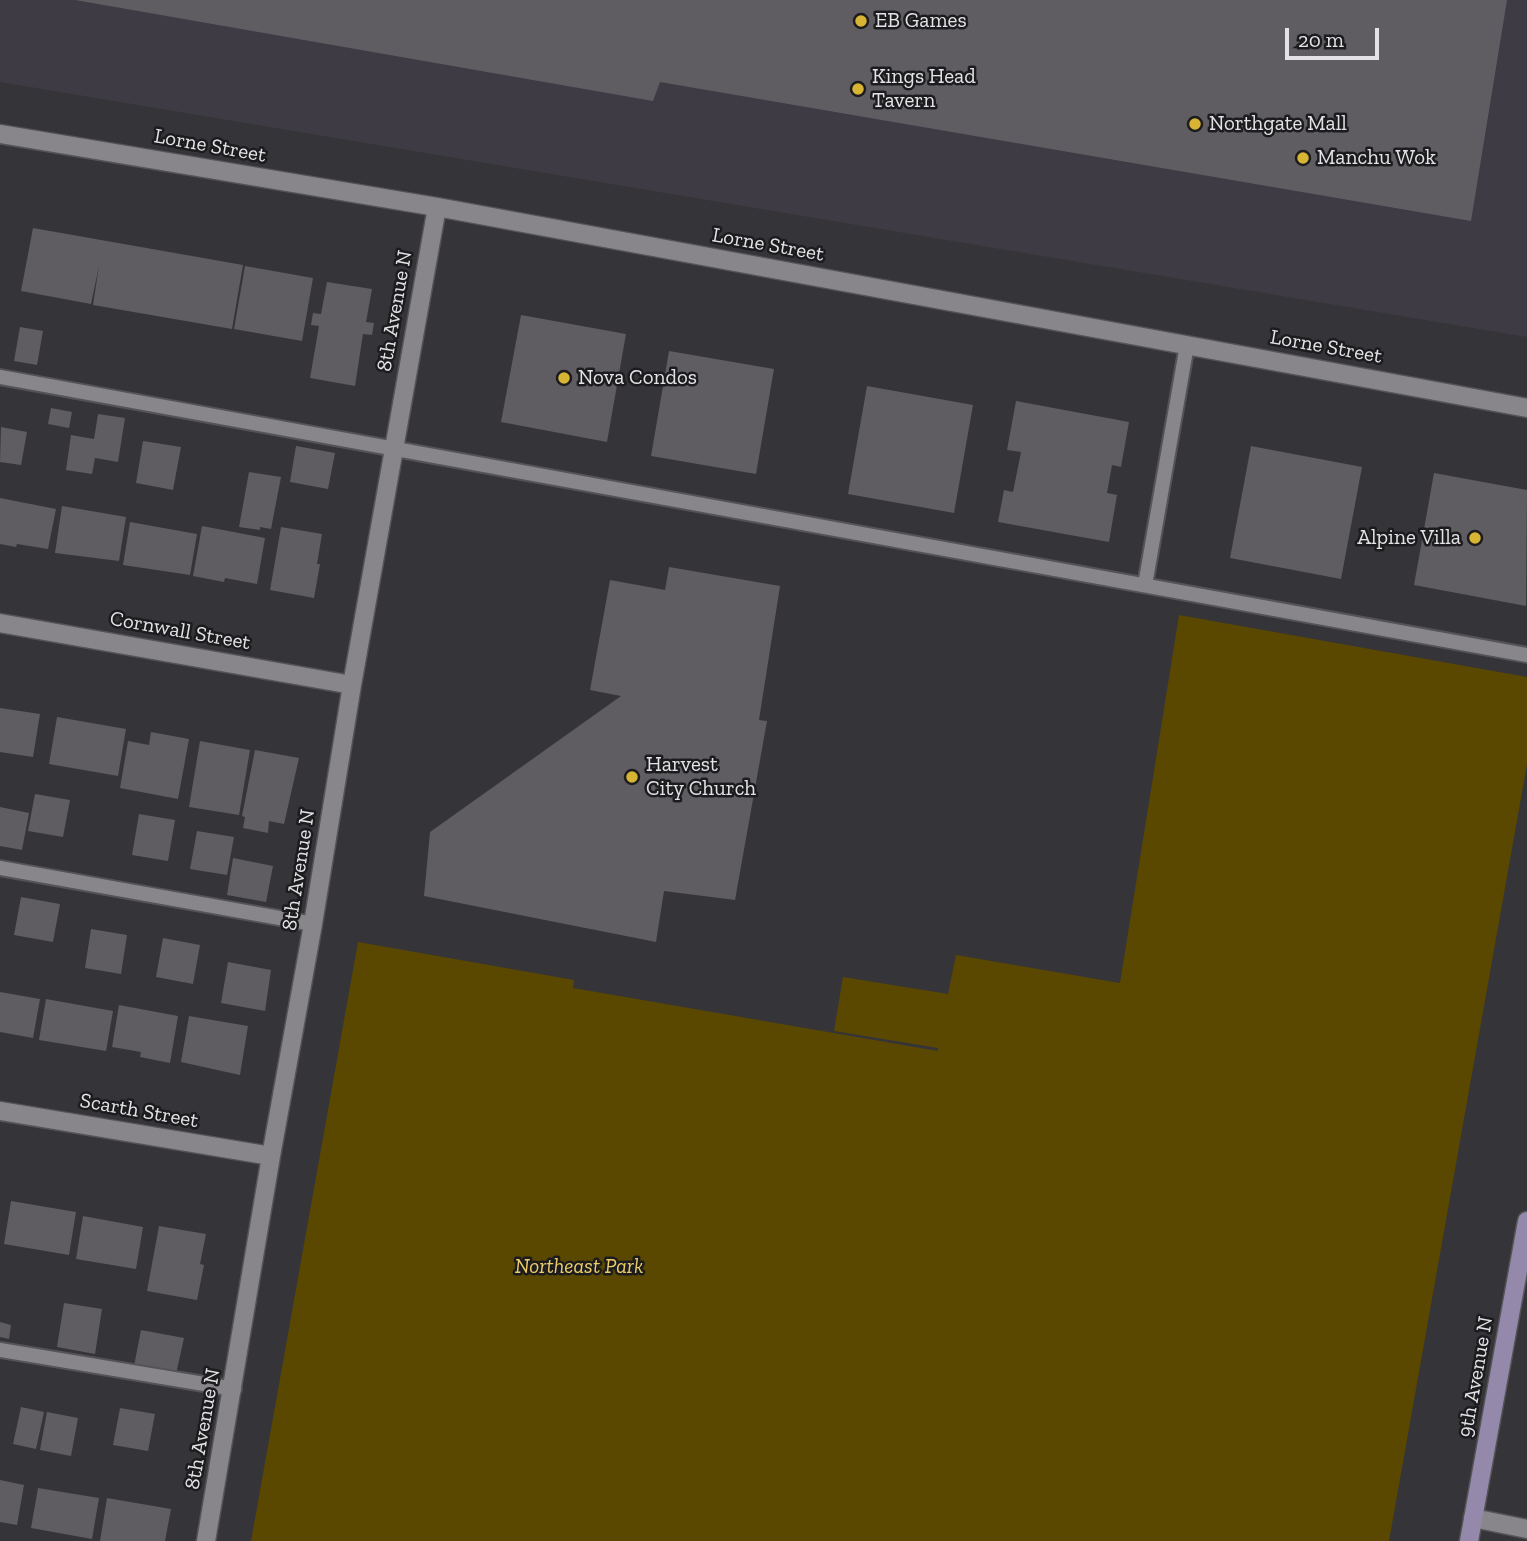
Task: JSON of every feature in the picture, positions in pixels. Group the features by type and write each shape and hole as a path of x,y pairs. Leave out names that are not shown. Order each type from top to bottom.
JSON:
{"main road":[{"name":"9th Avenue N","path":"1469,1541 1527,1221"}],"street":[{"name":"Lorne Street","path":"0,134 437,207 1527,408"},
{"name":"8th Avenue N","path":"206,1541 352,685 437,207"},
{"name":"Cornwall Street","path":"0,623 352,685"},
{"name":"Scarth Street","path":"0,1111 271,1156"},
{"path":"1473,1518 1527,1529"}],"lane":[{"path":"1145,585 1187,345"},
{"path":"0,377 1527,655"},
{"path":"0,868 313,924"},
{"path":"0,1350 234,1389"}],"shaded area":[{"path":"0,0 1527,0 1527,337 0,82"}],"green space":[{"name":"Northeast Park","path":"1179,615 1527,677 1527,764 1389,1541 251,1541 358,942 574,980 573,988 938,1051 938,1048 834,1031 843,977 948,994 956,955 1120,983"}],"building":[{"name":"Northgate Mall","path":"75,0 1507,0 1471,221 660,82 653,101"},
{"path":"33,228 243,265 232,329 93,305 99,266 91,304 21,291"},
{"path":"245,266 313,278 302,341 234,329"},
{"path":"327,282 372,289 366,322 374,323 372,335 363,334 355,386 310,378 319,326 311,325 313,313 321,314"},
{"name":"Nova Condos","path":"521,315 626,334 607,442 501,422"},
{"path":"20,327 43,331 37,365 14,361"},
{"path":"669,351 774,369 756,474 651,456"},
{"path":"867,386 973,405 954,513 848,494"},
{"path":"1016,401 1129,422 1121,467 1112,465 1107,493 1117,495 1109,542 998,522 1004,490 1013,492 1021,452 1007,450"},
{"path":"51,408 72,412 69,428 48,424"},
{"path":"98,414 125,418 118,462 95,458 92,474 66,470 71,435 94,439"},
{"path":"1,427 27,432 21,465 0,462"},
{"path":"143,441 181,447 173,490 136,483"},
{"path":"296,446 335,453 328,489 290,482"},
{"path":"1251,446 1362,467 1341,579 1230,558"},
{"path":"249,472 281,477 271,529 239,527"},
{"name":"Alpine Villa","path":"1434,473 1527,490 1526,606 1414,585"},
{"path":"0,498 56,509 48,549 0,544"},
{"path":"62,506 126,517 119,561 55,553"},
{"path":"130,522 197,534 190,575 123,565"},
{"path":"202,526 265,538 257,584 225,578 224,582 193,576"},
{"path":"281,527 322,534 314,598 270,590"},
{"name":"Harvest City Church","path":"669,567 780,586 759,720 767,721 735,900 664,891 656,942 424,896 430,832 621,696 590,690 610,580 665,590"},
{"path":"0,708 40,714 33,757 0,752"},
{"path":"57,717 126,729 118,776 49,764"},
{"path":"151,732 189,739 178,799 120,788 128,741 149,745"},
{"path":"200,741 250,750 239,815 189,807"},
{"path":"255,750 299,758 284,824 269,821 268,833 243,828 245,817 242,816"},
{"path":"35,794 70,800 63,837 28,831"},
{"path":"0,807 29,813 22,850 0,846"},
{"path":"139,814 175,820 168,861 132,855"},
{"path":"197,831 234,837 227,875 190,869"},
{"path":"233,858 273,866 266,902 227,895"},
{"path":"21,897 60,904 53,942 14,935"},
{"path":"91,929 127,935 121,974 85,968"},
{"path":"163,938 200,945 193,984 156,977"},
{"path":"228,962 271,970 265,1011 221,1003"},
{"path":"0,992 40,999 33,1038 0,1032"},
{"path":"46,999 113,1011 106,1051 39,1040"},
{"path":"119,1005 178,1016 170,1063 140,1057 141,1052 112,1047"},
{"path":"189,1016 248,1026 240,1075 181,1062"},
{"path":"11,1201 76,1212 69,1255 4,1244"},
{"path":"83,1216 143,1227 136,1269 76,1259"},
{"path":"159,1226 206,1234 200,1264 204,1265 197,1300 147,1291"},
{"path":"64,1303 102,1309 95,1354 57,1347"},
{"path":"0,1322 11,1325 9,1339 0,1337"},
{"path":"141,1330 184,1338 176,1374 134,1366"},
{"path":"21,1407 44,1412 36,1449 13,1444"},
{"path":"120,1408 155,1414 148,1451 113,1445"},
{"path":"47,1412 78,1418 71,1456 40,1450"},
{"path":"0,1480 24,1485 17,1525 0,1522"},
{"path":"38,1488 99,1498 92,1539 31,1528"},
{"path":"107,1498 171,1509 165,1541 100,1541"}],"place":[{"name":"EB Games","path":"861,21"},
{"name":"Kings Head Tavern","path":"858,89"},
{"name":"Northgate Mall","path":"1195,124"},
{"name":"Manchu Wok","path":"1303,158"},
{"name":"Nova Condos","path":"564,378"},
{"name":"Alpine Villa","path":"1475,538"},
{"name":"Harvest City Church","path":"632,777"}]}
